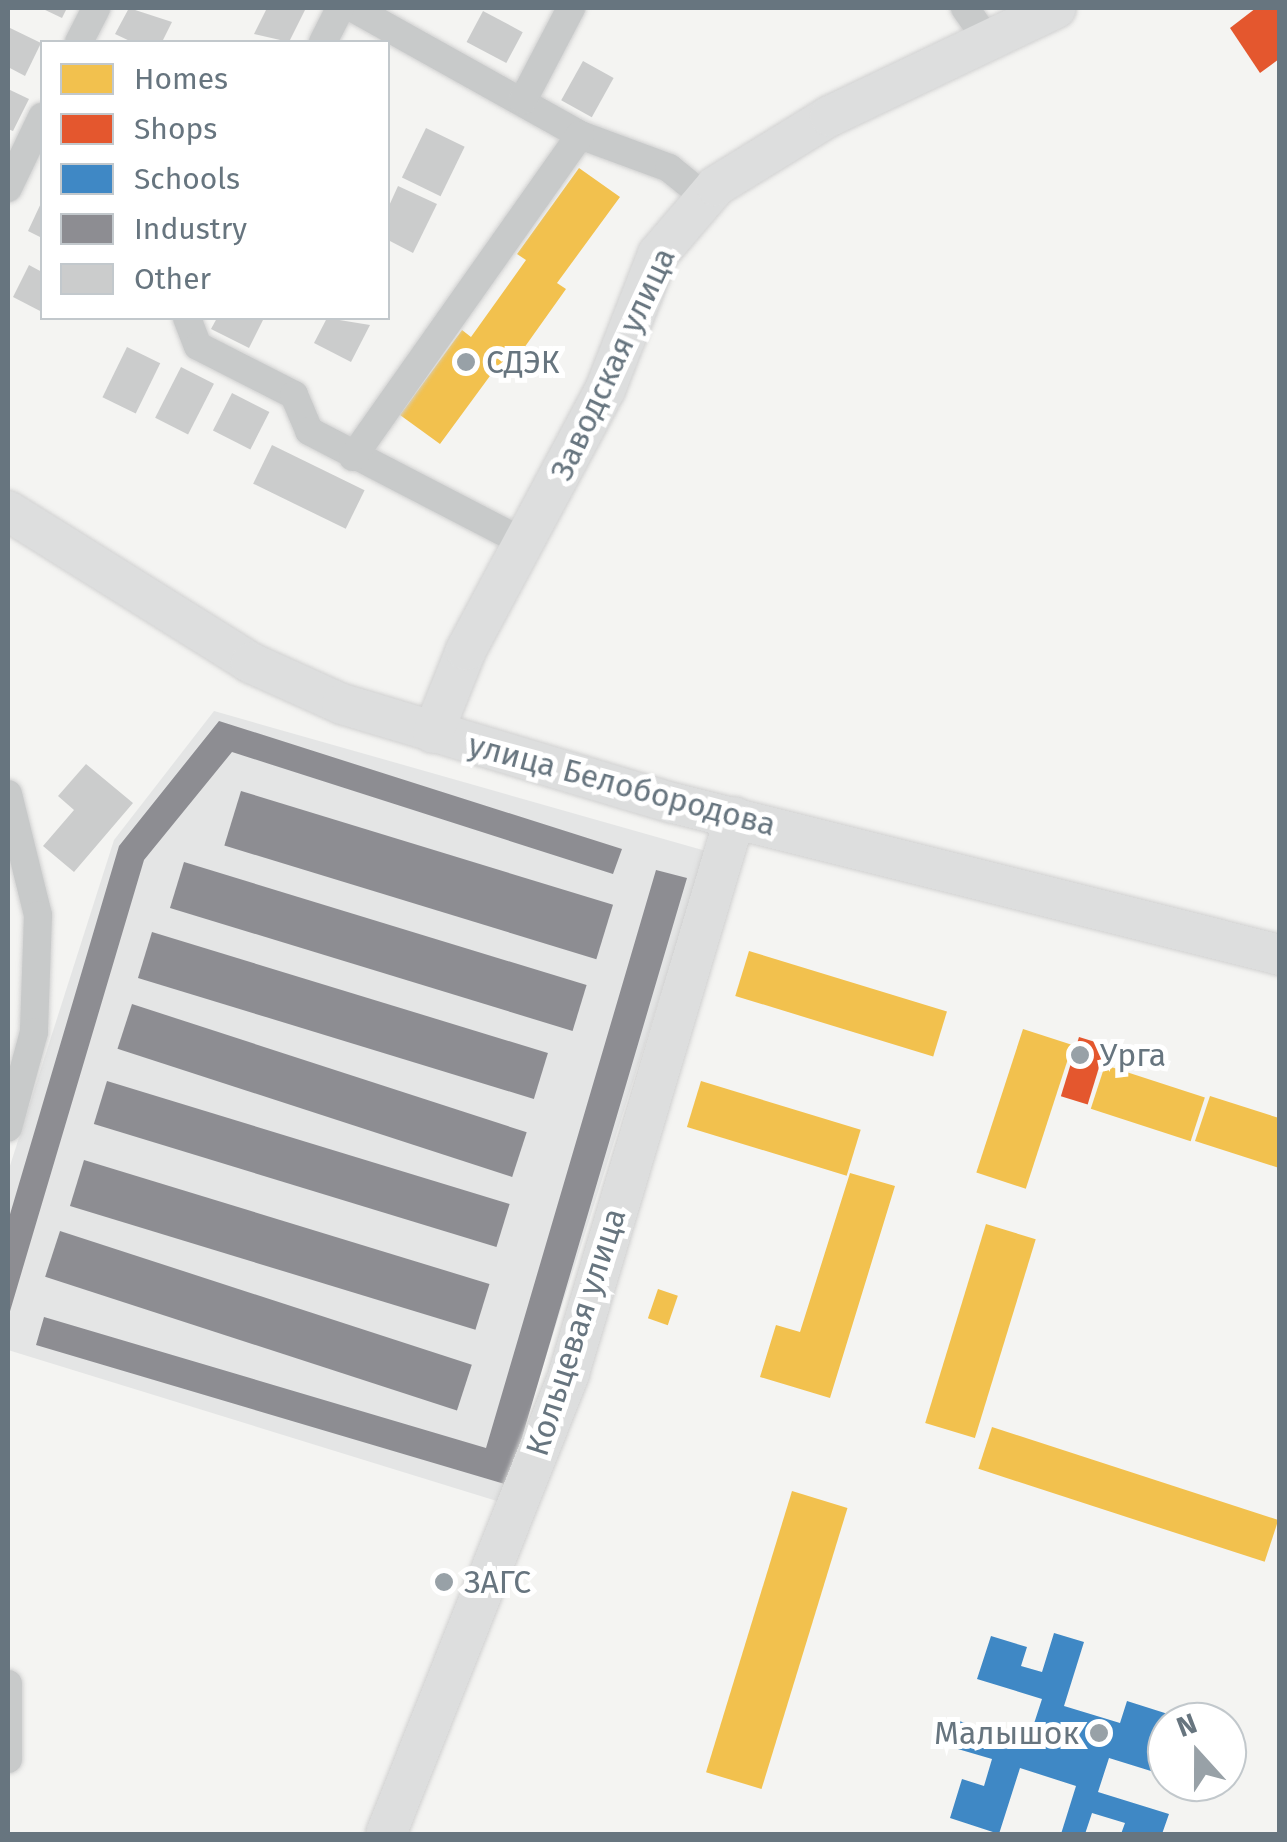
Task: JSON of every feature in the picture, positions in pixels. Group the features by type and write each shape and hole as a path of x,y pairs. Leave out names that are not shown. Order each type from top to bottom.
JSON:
{"street":[{"path":"80,40 96,8"},
{"path":"323,40 340,8"},
{"path":"353,8 523,100 580,136 669,168 706,198"},
{"path":"523,100 572,8"},
{"name":"Заводская улица","path":"432,733 466,650 528,544 604,390 658,254 706,198 976,24 1056,8"},
{"path":"8,188 40,121"},
{"path":"353,457 580,136"},
{"path":"188,320 198,346 294,394 309,431 528,544"},
{"name":"улица Белобородова","path":"8,511 251,663 342,704 432,733 735,817 1280,955"},
{"path":"8,794 38,915 34,1032 8,1128"},
{"name":"Кольцевая улица","path":"386,1834 569,1373 735,817"},
{"path":"8,1684 8,1759"}],"shaded area":[{"path":"214,711 706,851 500,1502 8,1350 8,1172 114,840"}],"building: Homes":[{"path":"579,168 620,197 557,283 566,289 507,372 498,365 440,444 400,415 462,330 471,337 526,260 517,254"},
{"path":"749,951 947,1012 933,1056 735,996"},
{"path":"1023,1029 1072,1045 1026,1189 976,1173"},
{"path":"1105,1065 1205,1097 1191,1141 1091,1109"},
{"path":"701,1081 861,1130 847,1176 687,1127"},
{"path":"1210,1096 1279,1118 1279,1168 1195,1141"},
{"path":"850,1173 895,1186 830,1398 760,1377 776,1325 800,1332"},
{"path":"986,1224 1036,1239 975,1438 925,1423"},
{"path":"658,1289 678,1296 668,1325 648,1318"},
{"path":"992,1427 1278,1520 1265,1562 978,1469"},
{"path":"792,1491 847,1508 762,1789 706,1772"}],"building: Shops":[{"path":"1256,8 1279,8 1279,59 1260,73 1230,28"},
{"path":"1079,1037 1106,1045 1088,1104 1061,1096"}],"building: Schools":[{"name":"Малышок","path":"1054,1633 1084,1642 1064,1706 1120,1723 1127,1701 1147,1707 1147,1770 1109,1758 1098,1792 1169,1814 1162,1834 1121,1834 1125,1823 1092,1813 1085,1834 1061,1834 1076,1786 1020,1768 999,1834 950,1818 962,1779 984,1786 992,1759 951,1747 959,1721 1028,1742 1042,1699 977,1679 991,1636 1027,1647 1021,1666 1042,1672"}],"building: Industry":[{"path":"219,721 622,849 613,874 232,752 144,860 8,1318 8,1221 119,846"},
{"path":"241,791 613,905 596,959 224,846"},
{"path":"184,862 587,985 573,1031 170,908"},
{"path":"656,870 687,878 508,1485 36,1345 44,1317 486,1448"},
{"path":"152,932 548,1053 534,1099 138,978"},
{"path":"132,1004 527,1132 512,1177 117,1049"},
{"path":"107,1081 510,1204 496,1247 94,1124"},
{"path":"84,1160 489,1284 475,1330 70,1206"},
{"path":"60,1231 472,1365 457,1410 45,1277"}],"building: Other":[{"path":"41,8 67,8 62,18"},
{"path":"129,8 172,22 163,40 128,40 115,34"},
{"path":"267,8 306,8 290,40 254,34"},
{"path":"483,11 523,32 506,63 467,42"},
{"path":"8,27 40,43 25,76 8,67"},
{"path":"583,61 614,78 592,117 561,100"},
{"path":"8,89 29,99 13,131 8,129"},
{"path":"426,128 465,147 441,196 402,177"},
{"path":"398,186 437,204 413,253 390,241 390,204"},
{"path":"40,205 40,237 28,231"},
{"path":"29,265 40,271 40,311 13,297"},
{"path":"216,320 263,320 249,348 211,329"},
{"path":"326,320 370,325 351,362 314,343"},
{"path":"127,347 160,363 136,414 102,397"},
{"path":"181,367 214,384 188,435 155,418"},
{"path":"232,393 269,412 250,449 213,430"},
{"path":"272,445 365,490 346,529 253,484"},
{"path":"86,764 133,803 74,872 43,846 74,810 58,796"}],"place":[{"name":"СДЭК","path":"466,362"},
{"name":"Урга","path":"1080,1055"},
{"name":"ЗАГС","path":"444,1582"},
{"name":"Малышок","path":"1099,1733"}]}
